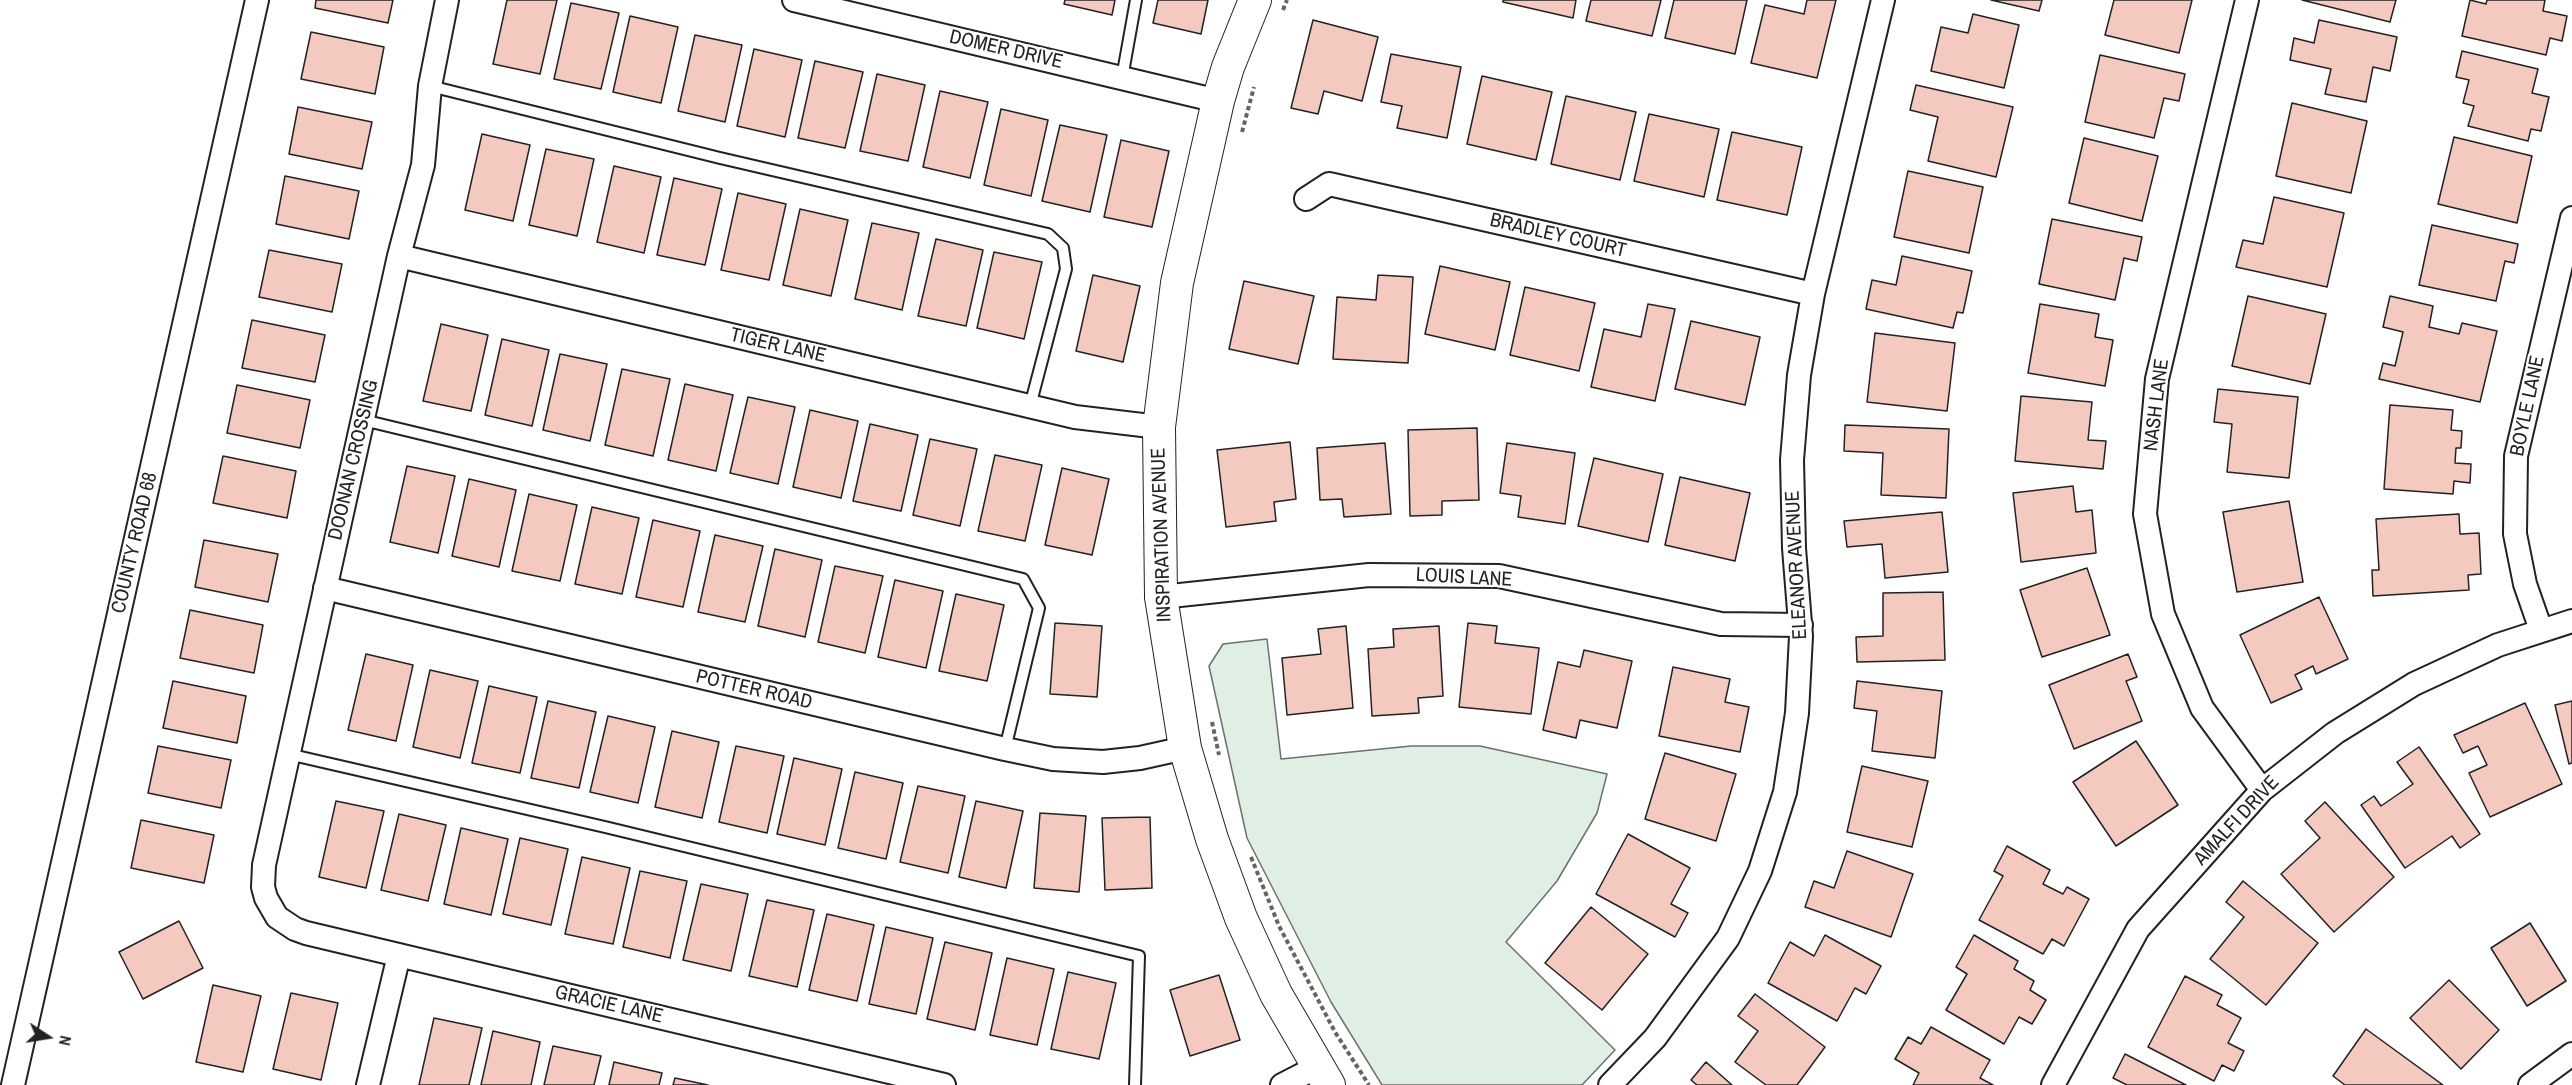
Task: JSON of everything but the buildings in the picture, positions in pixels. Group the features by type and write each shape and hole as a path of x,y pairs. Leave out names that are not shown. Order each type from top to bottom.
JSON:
{"street":[{"name":"COUNTY ROAD 68","path":"13,1085 258,0"},
{"name":"DOONAN CROSSING","path":"277,917 266,898 262,876 399,256 423,165 430,86 447,0"},
{"name":"DOMER DRIVE","path":"794,0 1218,101"},
{"name":"ELEANOR AVENUE","path":"1610,1085 1655,1038 1728,938 1760,871 1785,792 1797,713 1801,625 1794,548 1792,460 1799,375 1813,294 1883,0"},
{"name":"NASH LANE","path":"2247,0 2157,379 2145,514 2163,614 2202,708 2262,790"},
{"name":"INSPIRATION AVENUE","path":"1267,9 1228,67 1218,101 1177,283 1159,427 1161,597 1185,748 1212,839 1240,918 1276,994 1323,1076"},
{"name":"BRADLEY COURT","path":"1306,199 1329,184 1813,294"},
{"name":"BOYLE LANE","path":"2541,630 2525,584 2515,534 2516,456 2572,218"},
{"name":"TIGER LANE","path":"399,256 1075,417 1159,427"},
{"name":"LOUIS LANE","path":"1161,597 1369,575 1499,576 1721,624 1801,625"},
{"name":"POTTER ROAD","path":"325,588 1053,759 1102,762 1140,758 1185,748"},
{"name":"AMALFI DRIVE","path":"2053,1085 2138,929 2262,790 2335,733 2414,684 2498,645 2572,621"},
{"name":"GRACIE LANE","path":"277,917 306,933 944,1085"},
{"path":"368,1085 399,955"},
{"path":"2530,1085 2572,1054"},
{"path":"1282,1085 1323,1076"}],"lane":[{"path":"1122,78 1136,0"},
{"path":"430,86 720,158 1048,234 1063,248 1066,269 1030,406"},
{"path":"363,420 1023,579 1039,608 1005,749"},
{"path":"288,754 605,827 1138,956 1135,1085"}],"path":[{"path":"1267,9 1287,0"},
{"path":"1241,139 1257,77"},
{"path":"1210,714 1220,760"},
{"path":"1248,849 1279,926 1335,1032 1369,1085"}],"green space":[{"path":"1267,639 1281,759 1411,746 1480,746 1607,774 1597,813 1557,881 1506,942 1615,1050 1582,1085 1382,1085 1331,1002 1247,838 1209,666 1223,644"}]}
